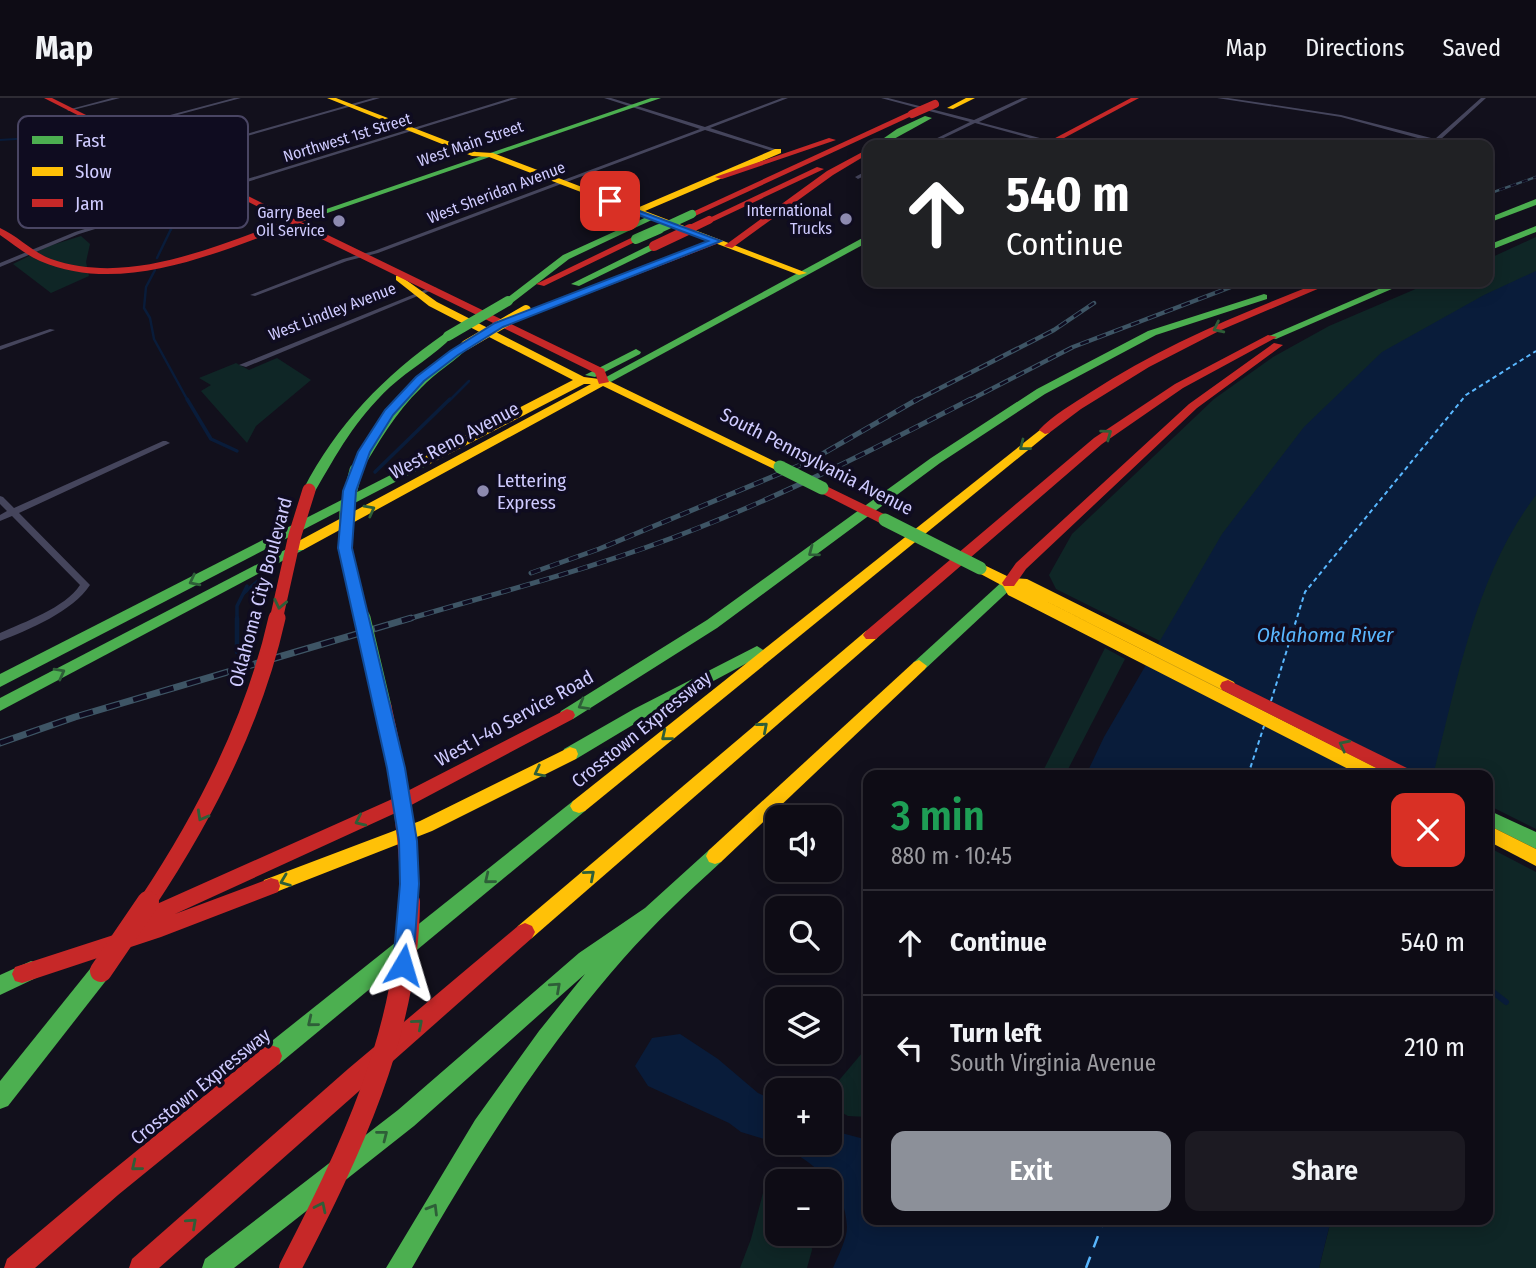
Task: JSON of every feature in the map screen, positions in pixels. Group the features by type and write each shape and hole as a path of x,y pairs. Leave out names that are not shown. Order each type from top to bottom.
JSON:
{"main road":[{"name":"South Pennsylvania Avenue","path":"47,98 81,116"},
{"path":"330,98 361,101 475,154 490,155 802,273"},
{"name":"West Main Street","path":"0,231 48,262 72,268 131,268 198,254 658,98"},
{"name":"Oklahoma City Boulevard","path":"0,1098 100,971 166,878 234,755 264,670 296,526 324,459 356,414 398,373 448,336 508,301 692,214 927,112 972,98"},
{"path":"1057,140 1136,98"},
{"path":"885,140 927,112"},
{"path":"719,177 927,112"},
{"name":"Oklahoma City Boulevard","path":"882,140 927,112"},
{"path":"637,211 778,151"},
{"name":"Oklahoma City Boulevard","path":"290,1268 329,1192 368,1097 394,1008 408,930 410,884 404,811 345,548 346,510 356,470 374,434 399,401 432,369 499,325 654,246 863,151"},
{"path":"529,311 723,244 863,152"},
{"name":"South Pennsylvania Avenue","path":"248,200 398,274 410,277 444,310 601,376 1009,583 1013,592 1044,600 1395,770"},
{"path":"1493,219 1536,202"},
{"path":"508,301 566,257 654,217"},
{"path":"1493,246 1536,229"},
{"name":"West Reno Avenue","path":"0,705 402,493 601,376 723,318 739,306 863,241"},
{"name":"West I-40 Service Road","path":"0,985 421,793 546,727 695,637 760,592 988,422 1060,378 1212,309 1307,287"},
{"name":"Crosstown Expressway","path":"16,1268 121,1178 1029,442 1095,395 1200,337 1316,287"},
{"path":"141,1268 408,1032 1098,441 1204,371 1337,308 1390,287"},
{"name":"South Pennsylvania Avenue","path":"426,291 467,305 582,380 601,376"},
{"path":"444,310 467,305"},
{"path":"398,1268 474,1141 520,1074 602,970 652,914 1009,583 1021,566 1193,406 1267,352 1337,308"},
{"name":"West Reno Avenue","path":"0,681 582,380"},
{"path":"385,482 402,493"},
{"name":"South Pennsylvania Avenue","path":"1044,600 1366,770"},
{"path":"22,974 161,929 426,826 549,767 640,713 795,631"},
{"path":"1493,820 1536,841"},
{"path":"1493,836 1536,858"},
{"path":"214,1268 406,1118 586,960 652,914"}],"street":[{"path":"69,110 118,98"},
{"path":"170,116 240,98"},
{"name":"Northwest 1st Street","path":"248,181 516,98"},
{"path":"606,98 778,151"},
{"name":"West Sheridan Avenue","path":"253,295 786,98"},
{"path":"883,98 1035,140"},
{"path":"936,140 1026,98"},
{"path":"1219,98 1341,116 1432,140"},
{"path":"1437,140 1484,98"},
{"path":"248,134 361,101"},
{"name":"Northwest 1st Street","path":"0,265 29,251 94,228"},
{"name":"West Lindley Avenue","path":"243,365 426,291"},
{"path":"0,348 52,330"},
{"path":"0,518 166,443"},
{"path":"0,499 86,585 81,593 62,606 0,637"}],"green space":[{"path":"81,236 90,244 86,262 89,276 51,293 13,264 49,246"},
{"name":"Oklahoma River","path":"1536,237 1536,829 1493,808 1493,770 1418,770 1056,589 1049,575 1072,534 1214,399 1273,357 1329,326 1420,287 1493,287 1493,257"},
{"path":"277,358 311,380 256,426 247,443 201,391 211,385 199,378 236,363 249,370"},
{"path":"1105,648 1125,659 1068,770 1044,770"},
{"path":"1493,850 1536,872 1536,1268 1319,1268 1330,1225 1493,1225"},
{"path":"863,1052 863,1117 848,1116 842,1113 841,1078"},
{"path":"764,1189 765,1246 812,1246 807,1268 740,1268"}],"water":[{"name":"Oklahoma River","path":"1536,271 1536,495 1515,526 1483,594 1460,666 1434,770 1088,770 1104,737 1222,534 1304,427 1382,352 1484,295"},
{"path":"680,1034 718,1059 765,1096 765,1139 741,1132 729,1123 648,1086 635,1066 652,1038"},
{"path":"842,1133 863,1139 863,1225 1330,1225 1319,1268 833,1268 847,1232 842,1204 842,1169 816,1169 797,1155 842,1155"}],"waterway":[{"path":"0,140 18,139"},
{"path":"157,258 170,231"},
{"path":"155,270 146,287 144,308 150,318 154,339 188,401"},
{"path":"449,401 469,381"},
{"path":"187,399 211,439 237,451"},
{"path":"375,472 450,399"},
{"path":"244,593 260,579"},
{"path":"237,652 237,606 247,586"},
{"path":"1493,992 1506,1002"}],"ferry route":[{"path":"1271,701 1305,592 1466,395 1536,351"},
{"path":"1250,770 1264,726"},
{"path":"1086,1268 1102,1225"}],"railway":[{"path":"1493,192 1536,177"},
{"path":"968,401 1073,347 1231,287"},
{"path":"915,401 1054,330 1094,303"},
{"path":"531,573 599,549 810,461 918,399"},
{"path":"405,620 589,566 698,528 802,483 971,399"},
{"path":"0,743 75,717 411,618"}],"traffic: fast":[{"path":"304,218 658,98"},
{"path":"900,131 928,118"},
{"path":"887,140 911,126"},
{"path":"1493,219 1536,202"},
{"path":"636,239 692,214"},
{"path":"508,301 566,257 654,217"},
{"path":"1493,246 1536,229"},
{"path":"603,382 863,241"},
{"path":"576,284 654,246"},
{"path":"1272,337 1391,287"},
{"path":"867,510 970,437 1077,370 1152,333 1264,297"},
{"path":"448,336 508,301"},
{"path":"309,490 335,443 368,403 405,368 448,336"},
{"path":"356,470 377,432 402,400 432,371 466,345"},
{"path":"591,375 636,352"},
{"path":"0,681 420,464"},
{"path":"780,467 822,488"},
{"path":"356,470 346,510 345,548 383,707"},
{"path":"567,715 712,624 867,510"},
{"path":"885,520 980,568"},
{"path":"0,705 298,547"},
{"path":"919,666 1009,583"},
{"path":"570,754 640,713 757,651"},
{"path":"271,1056 579,806"},
{"path":"1493,820 1536,841"},
{"path":"398,1268 483,1128 546,1038 615,953 660,906 715,856"},
{"path":"214,1268 406,1118 586,960 652,914"},
{"path":"0,985 31,970"},
{"path":"0,1098 101,971"}],"traffic: slow":[{"path":"330,98 475,154 490,155 802,273"},
{"path":"951,108 972,98"},
{"path":"637,211 778,151"},
{"path":"399,278 433,304 582,380 603,382 780,467"},
{"path":"466,345 526,310"},
{"path":"420,464 582,380"},
{"path":"298,547 603,382"},
{"path":"579,806 1045,430"},
{"path":"980,568 1009,583 1022,582 1228,686"},
{"path":"1009,583 1013,592 1365,770"},
{"path":"525,932 871,635"},
{"path":"715,856 919,666"},
{"path":"271,886 426,826 570,754"},
{"path":"1493,836 1536,858"}],"traffic: jam":[{"path":"47,98 83,116"},
{"path":"1056,140 1136,98"},
{"path":"912,114 935,104"},
{"path":"692,214 912,114"},
{"path":"719,177 832,140"},
{"path":"729,246 830,173 863,154"},
{"path":"709,220 820,169"},
{"path":"248,199 600,371 603,382"},
{"path":"0,231 45,260 75,269 108,271 176,261 304,218"},
{"path":"654,246 709,220"},
{"path":"541,284 636,239"},
{"path":"532,312 716,241"},
{"path":"1045,430 1110,384 1181,345 1317,287"},
{"path":"871,635 1098,441 1179,386 1272,337"},
{"path":"1009,583 1021,566 1193,406 1278,345"},
{"path":"822,488 885,520"},
{"path":"101,971 172,864 233,751 263,671 295,535 309,490"},
{"path":"1228,686 1395,770"},
{"path":"290,1268 358,1126 391,1025 402,974 409,922 408,848 400,787 383,707"},
{"path":"137,922 396,805 567,715"},
{"path":"22,974 161,928 271,886"},
{"path":"141,1268 356,1077 525,932"},
{"path":"16,1268 110,1187 271,1056"}],"place":[{"name":"International Trucks","path":"846,219"},
{"name":"Garry Beel Oil Service","path":"339,221"},
{"name":"Lettering Express","path":"483,491"}],"route":[{"path":"403,965 410,884 408,841 396,768 345,548 349,491 364,452 389,413 420,379 454,353 499,325 716,241 610,201"}]}
